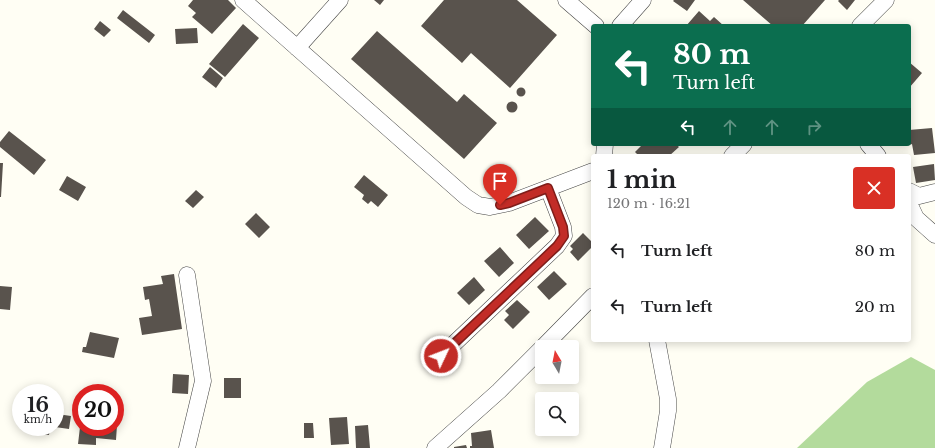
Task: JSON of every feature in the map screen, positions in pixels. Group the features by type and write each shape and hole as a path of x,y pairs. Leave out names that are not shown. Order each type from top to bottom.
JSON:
{"street":[{"path":"243,0 466,197 478,205 490,207 509,203 591,171"},
{"path":"297,48 340,0"},
{"path":"566,0 594,24"},
{"path":"622,24 643,0"},
{"path":"862,24 886,0"},
{"path":"734,154 742,146"},
{"path":"870,146 876,154"},
{"path":"441,356 557,246 564,236 563,227 548,188"},
{"path":"911,192 919,196 935,192"},
{"path":"911,207 916,218 935,235"},
{"path":"187,275 203,381 188,448"},
{"path":"549,340 591,298"},
{"path":"657,342 668,400 668,411 662,448"},
{"path":"435,448 499,391 535,354"}],"green space":[{"path":"911,357 935,370 935,448 797,448 867,382"}],"building":[{"path":"193,0 228,0 236,8 212,34 192,17 196,13 188,6"},
{"path":"374,0 384,0 380,5"},
{"path":"444,0 517,0 557,35 510,88 471,53 462,63 421,26"},
{"path":"695,0 687,11 673,1"},
{"path":"743,0 825,0 804,24 771,24"},
{"path":"855,0 847,10 838,1"},
{"path":"123,10 155,35 149,43 117,18"},
{"path":"699,11 710,21 714,17 722,24 688,24"},
{"path":"100,21 111,30 104,37 94,29"},
{"path":"243,24 259,38 225,77 209,64"},
{"path":"197,28 198,43 176,44 175,29"},
{"path":"377,31 457,102 464,94 497,123 464,159 351,59"},
{"path":"911,64 922,73 911,86"},
{"path":"210,67 223,78 216,88 202,77"},
{"path":"521,87 526,92 521,97 516,92"},
{"path":"510,102 514,102 516,103 516,111 510,112 507,109 507,105"},
{"path":"932,128 935,153 914,155 911,144 911,130"},
{"path":"9,131 46,160 34,175 0,147 0,142"},
{"path":"641,146 679,147 671,154 637,154 635,152"},
{"path":"0,163 3,163 1,197 0,197"},
{"path":"934,164 935,180 916,183 913,167"},
{"path":"364,175 388,195 378,207 371,201 368,204 362,199 364,195 354,187"},
{"path":"67,176 86,187 78,201 59,190"},
{"path":"196,190 204,197 193,208 185,201"},
{"path":"256,213 270,227 259,238 245,224"},
{"path":"535,217 549,231 529,249 516,235"},
{"path":"583,233 591,241 591,248 578,261 570,252 573,249 570,246"},
{"path":"500,247 514,263 499,277 484,261"},
{"path":"554,271 567,284 549,300 537,287"},
{"path":"174,274 182,329 142,335 139,318 152,316 149,299 145,300 143,287 163,284 161,276"},
{"path":"474,277 485,290 469,305 457,293"},
{"path":"0,286 12,287 10,310 0,309"},
{"path":"517,300 530,312 513,329 504,320 509,315 505,311"},
{"path":"90,332 119,338 114,358 82,352 83,347 86,347"},
{"path":"173,374 189,375 188,394 172,393"},
{"path":"224,378 241,378 241,398 224,398"},
{"path":"64,415 71,416 69,429 64,428"},
{"path":"347,417 349,444 331,445 329,418"},
{"path":"304,423 313,423 314,438 304,438"},
{"path":"368,425 370,448 356,448 355,426"},
{"path":"491,430 494,448 470,448 470,446 472,446 471,433"},
{"path":"79,436 116,436 116,440 96,438 96,445 78,444"},
{"path":"466,445 467,448 454,448 454,447"}],"route":[{"path":"441,356 557,246 564,236 563,227 548,188 500,205"}]}
